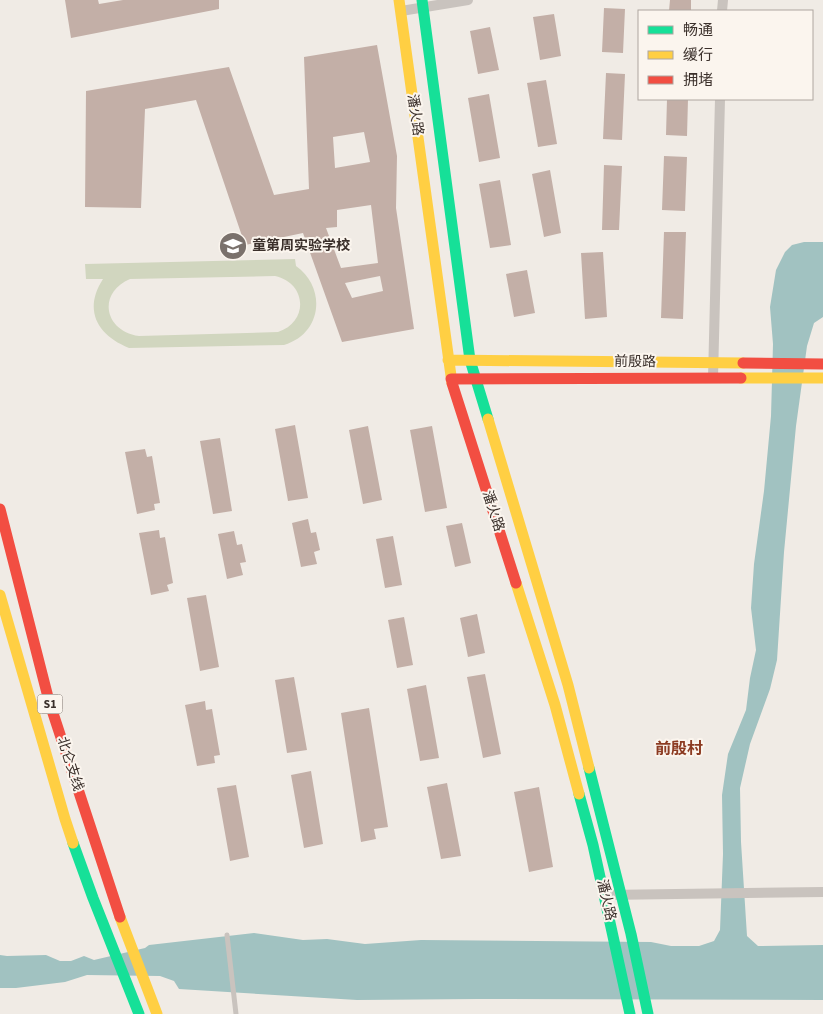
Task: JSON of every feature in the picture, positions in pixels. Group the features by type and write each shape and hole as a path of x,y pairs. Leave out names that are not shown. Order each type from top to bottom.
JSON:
{"main road":[{"name":"潘火路","path":"423,4 470,360 568,685 631,934 648,1012"},
{"name":"潘火路","path":"400,5 451,379 555,705 604,895 630,1012"},
{"name":"前殷路","path":"448,360 823,364"},
{"name":"前殷路","path":"451,379 823,378"},
{"name":"北仑支线","path":"0,509 49,701 112,895 157,1014"},
{"name":"北仑支线","path":"0,595 62,810 93,898 138,1014"}],"street":[{"path":"400,5 468,0"},
{"path":"714,378 720,100"},
{"path":"604,895 823,892"}],"lane":[{"path":"227,935 236,1014"}],"green space":[{"path":"295,259 296,266 306,275 313,286 316,310 313,321 306,331 297,339 284,345 129,348 109,336 101,329 96,320 94,301 103,279 86,279 85,264","holes":["275,276 286,280 298,294 299,312 295,320 288,327 278,332 139,336 127,333 118,327 109,311 109,302 113,293 119,285 130,279"]}],"water":[{"path":"804,242 823,242 823,317 814,323 807,346 796,426 784,552 777,660 770,689 750,744 740,788 741,842 747,936 758,946 823,945 823,1000 357,1000 179,989 174,981 160,976 87,975 65,982 0,988 0,955 46,955 60,961 71,961 84,956 94,960 145,948 149,945 254,933 303,940 327,939 365,944 421,940 651,942 671,946 699,946 714,941 720,930 723,854 722,795 728,754 746,710 756,650 751,608 754,564 764,491 771,416 773,344 770,307 776,270 785,252 792,245"}],"building":[{"path":"65,0 98,0 99,4 123,0 219,0 219,9 71,38"},
{"path":"670,0 691,0 691,10 669,10"},
{"path":"604,8 625,9 623,53 602,52"},
{"path":"554,14 561,56 540,60 533,17"},
{"path":"490,27 499,70 478,74 470,31"},
{"path":"377,45 397,156 396,208 414,329 342,342 303,233 245,245 196,100 145,109 141,208 85,207 86,91 229,67 274,195 309,189 304,57","holes":["364,132 370,162 335,168 333,137","371,205 378,263 341,268 326,228 337,227 337,210","380,276 383,291 352,298 345,283"]},
{"path":"606,73 625,74 622,140 603,139"},
{"path":"546,80 557,144 538,147 527,83"},
{"path":"489,94 500,158 479,162 468,98"},
{"path":"667,100 688,100 687,136 666,135"},
{"path":"664,156 687,157 685,211 662,210"},
{"path":"604,165 622,166 619,230 602,230"},
{"path":"550,170 561,233 544,237 532,174"},
{"path":"500,180 511,245 490,248 479,184"},
{"path":"664,232 686,232 683,319 661,318"},
{"path":"603,252 607,317 585,319 581,253"},
{"path":"527,270 535,313 514,317 506,274"},
{"path":"295,425 308,498 288,501 275,429"},
{"path":"368,426 382,500 363,504 349,430"},
{"path":"432,426 447,508 425,512 410,430"},
{"path":"220,438 232,511 213,514 200,441"},
{"path":"145,449 147,457 152,456 160,503 154,504 155,510 137,514 125,452"},
{"path":"308,519 311,533 316,532 320,550 314,552 317,564 301,567 292,523"},
{"path":"462,523 471,563 455,567 446,526"},
{"path":"159,530 160,538 165,537 173,583 167,585 169,591 151,595 139,533"},
{"path":"234,531 237,545 242,544 246,562 240,563 243,575 227,579 218,534"},
{"path":"393,536 402,585 385,588 376,539"},
{"path":"206,595 219,667 200,671 187,598"},
{"path":"477,614 485,653 468,657 460,618"},
{"path":"404,617 413,665 397,668 388,620"},
{"path":"485,674 501,754 483,758 467,677"},
{"path":"294,677 307,750 287,753 275,680"},
{"path":"426,685 439,758 420,761 407,689"},
{"path":"205,701 206,710 212,709 220,755 214,756 215,763 197,766 185,705"},
{"path":"369,708 388,827 374,829 376,839 361,842 341,713"},
{"path":"311,771 323,844 304,848 291,775"},
{"path":"447,783 461,856 441,859 427,787"},
{"path":"236,785 249,857 230,861 217,788"},
{"path":"539,787 553,867 529,872 514,792"}],"traffic: fast":[{"path":"422,0 470,360 488,419"},
{"path":"589,768 631,934 648,1014"},
{"path":"579,794 593,845 630,1014"},
{"path":"73,843 139,1014"}],"traffic: slow":[{"path":"399,0 452,383"},
{"path":"448,360 743,363"},
{"path":"741,378 823,378"},
{"path":"488,419 568,685 589,768"},
{"path":"516,583 555,705 579,794"},
{"path":"0,595 73,843"},
{"path":"120,917 157,1014"}],"traffic: jam":[{"path":"743,363 823,364"},
{"path":"451,379 741,378"},
{"path":"452,383 516,583"},
{"path":"0,509 49,701 120,917"}],"place":[{"name":"童第周实验学校","path":"233,246"}],"district":[{"name":"前殷村","path":"679,749"}]}
